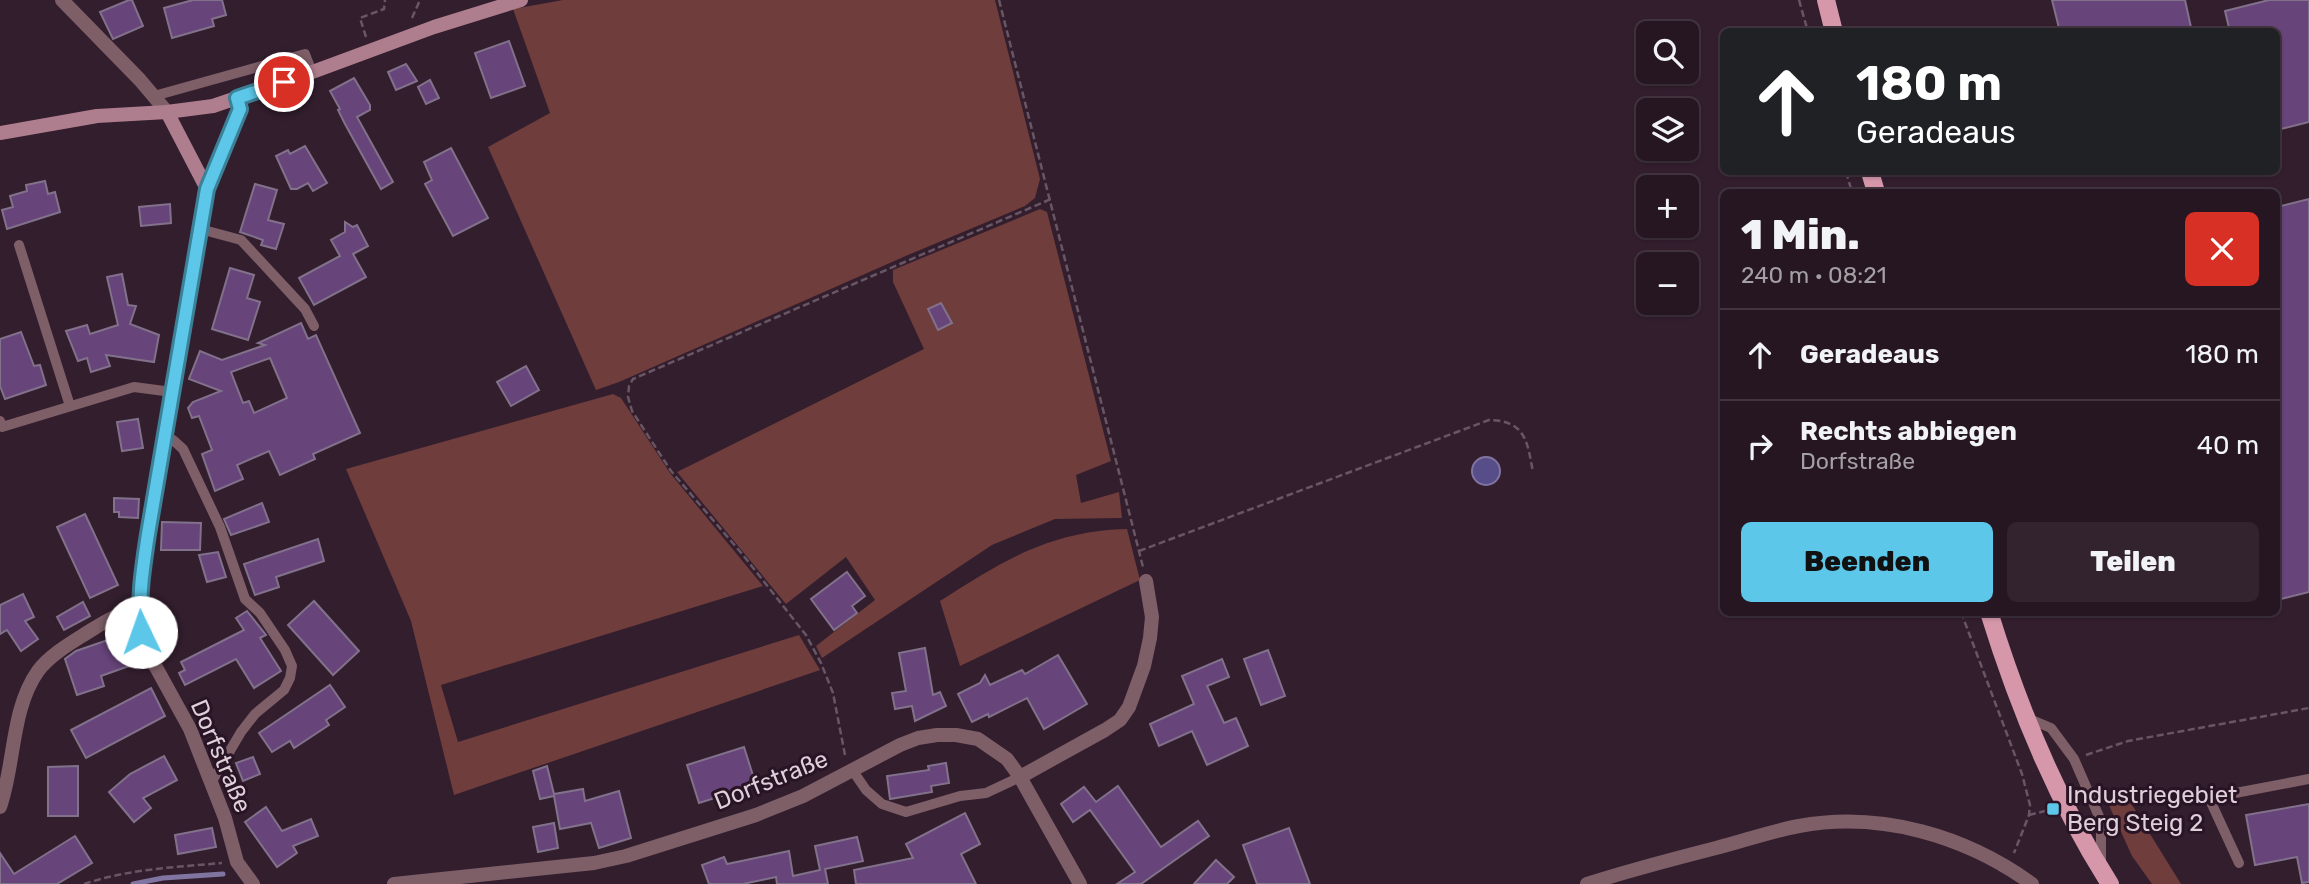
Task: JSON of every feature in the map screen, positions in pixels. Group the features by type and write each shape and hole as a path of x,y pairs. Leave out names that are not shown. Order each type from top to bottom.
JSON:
{"main road":[{"path":"1826,0 1833,28"},
{"path":"1990,616 2004,661 2063,799 2106,876"}],"street":[{"path":"62,0 167,112 207,189"},
{"path":"0,133 97,116 196,109 237,98 434,27 521,0"},
{"path":"207,189 240,109 237,98"},
{"name":"Dorfstraße","path":"207,189 148,534 139,610 146,649 190,729 225,818 237,862 253,884"},
{"path":"1020,777 1105,730 1120,720 1129,707 1144,666 1150,638 1152,617 1146,581"},
{"path":"0,807 7,788 27,694 39,670 66,646 115,615 139,610"},
{"name":"Dorfstraße","path":"394,884 594,863 626,856 755,815 803,796 900,745 937,735 978,739 1007,759 1020,777 1080,884"},
{"path":"1587,884 1801,826 1864,822 1916,830 1970,847 2008,867 2032,884"}],"lane":[{"path":"154,96 305,54 312,72"},
{"path":"200,229 241,240 305,309 314,326"},
{"path":"19,245 70,406"},
{"path":"0,421 2,427 134,387 172,392"},
{"path":"164,438 173,440 183,449 219,527 245,599 260,613 285,650 292,666 284,690 240,732 211,783"},
{"path":"2027,718 2051,728 2074,758 2101,821 2106,876"},
{"path":"853,771 866,790 882,804 906,811 960,796 986,793 1020,777"},
{"path":"2239,863 2209,798 2309,779"}],"path":[{"path":"370,51 360,18 384,9 385,0"},
{"path":"999,0 1146,581"},
{"path":"1799,0 1807,28"},
{"path":"853,771 845,757 833,693 806,635 743,555 671,471 632,411 628,397 629,386 633,379 1051,199"},
{"path":"1139,551 1489,420 1506,421 1518,428 1527,441 1533,472"},
{"path":"1963,616 2022,774 2029,804 2029,815 2008,867"},
{"path":"2080,757 2128,741 2309,708"},
{"path":"2029,815 2053,809"},
{"path":"84,884 98,879 166,868 237,862"}],"shaded area":[{"path":"563,0 995,0 1040,179 1035,198 1025,206 596,390 488,147 550,113 513,9"},
{"path":"1040,209 1047,212 1111,461 1076,475 1081,503 1119,492 1122,518 1055,519 992,545 822,658 816,646 875,600 846,557 786,604 677,472 924,349 893,282 893,270"},
{"path":"613,394 621,398 670,473 763,586 441,685 458,742 799,635 820,670 454,795 411,621 346,469"},
{"path":"1486,457 1496,461 1500,471 1496,481 1486,485 1476,481 1472,471 1476,461"},
{"path":"1127,529 1140,580 960,666 940,601 1006,561 1050,542 1074,535"},
{"path":"2124,792 2181,884 2152,884 2132,856 2107,801"}],"building":[{"path":"132,0 143,26 113,39 100,12"},
{"path":"193,0 222,0 226,15 212,19 214,26 172,38 164,8"},
{"path":"2052,0 2185,0 2191,28 2059,28"},
{"path":"2269,0 2309,0 2309,122 2280,129 2280,28 2229,28 2225,11"},
{"path":"509,41 525,86 491,98 475,53"},
{"path":"406,64 417,81 396,90 388,72"},
{"path":"354,78 370,105 370,110 357,117 393,182 381,189 330,91"},
{"path":"430,80 439,98 426,104 418,87"},
{"path":"305,146 327,183 313,191 308,183 291,189 276,156 288,150 290,154"},
{"path":"451,148 488,218 453,236 425,184 432,180 424,162"},
{"path":"45,181 48,194 55,192 60,212 7,229 2,210 13,207 10,196 27,191 26,185"},
{"path":"255,184 277,190 268,220 284,224 276,249 261,245 263,240 240,232"},
{"path":"2309,199 2309,592 2280,599 2280,206"},
{"path":"170,204 171,223 141,226 139,207"},
{"path":"345,222 353,227 357,225 368,246 353,254 366,277 314,305 299,278 340,256 331,240 345,232"},
{"path":"230,268 254,275 247,298 260,302 248,340 212,329"},
{"path":"122,274 128,305 136,306 130,324 159,335 154,362 106,355 110,366 91,372 87,358 78,361 66,331 87,325 90,334 118,325 107,277"},
{"path":"941,303 952,323 938,330 928,309"},
{"path":"301,323 308,339 316,335 360,433 313,454 315,459 280,475 269,451 237,465 243,479 215,491 202,454 212,450 199,416 192,418 188,408 193,402 221,391 189,379 200,351 222,360 265,345 258,343","holes":["270,358 287,398 254,413 249,401 243,403 231,372"]},
{"path":"21,332 34,366 40,365 46,385 5,399 0,386 0,339"},
{"path":"526,366 539,390 511,406 497,382"},
{"path":"138,419 143,448 122,451 117,422"},
{"path":"114,498 139,499 138,518 119,517 119,512 114,512"},
{"path":"262,503 269,522 231,535 224,519"},
{"path":"85,514 118,585 90,598 57,527"},
{"path":"162,522 201,523 200,550 161,550"},
{"path":"318,539 324,561 276,577 279,587 255,595 244,564"},
{"path":"218,552 226,577 207,582 199,555"},
{"path":"847,572 865,596 852,606 857,613 834,630 811,599"},
{"path":"23,594 34,617 25,621 38,639 21,651 7,630 0,634 0,605"},
{"path":"314,601 359,651 333,675 288,625"},
{"path":"83,602 90,616 64,630 57,617"},
{"path":"247,611 266,635 260,638 281,671 254,688 236,659 185,685 179,673 185,670 181,662 244,630 236,618"},
{"path":"125,634 135,664 101,676 104,686 77,695 65,659 76,651"},
{"path":"925,648 933,695 940,692 946,706 915,721 912,706 895,709 892,693 906,691 899,653"},
{"path":"1268,650 1285,696 1261,705 1244,659"},
{"path":"1058,655 1087,704 1044,729 1027,698 989,717 988,714 972,722 958,694 980,683 985,675 990,685 1022,670 1025,674"},
{"path":"1222,659 1229,677 1207,686 1224,723 1236,718 1248,746 1207,765 1192,731 1159,746 1150,724 1194,704 1182,676"},
{"path":"330,685 345,707 326,720 329,725 294,748 290,741 272,752 259,733"},
{"path":"151,688 165,716 86,758 71,730"},
{"path":"744,747 756,785 699,803 687,765"},
{"path":"164,756 177,780 143,798 151,808 134,822 109,792 130,774"},
{"path":"253,757 260,774 243,781 236,763"},
{"path":"946,763 949,783 931,786 932,792 890,799 887,776 929,770 928,766"},
{"path":"78,766 78,816 48,816 48,767"},
{"path":"547,766 554,794 583,789 585,801 619,791 631,838 599,848 591,823 560,829 554,796 540,799 533,771"},
{"path":"1118,786 1161,847 1198,821 1209,836 1141,884 1117,884 1135,872 1090,810 1073,822 1061,804 1084,787 1096,802"},
{"path":"2309,804 2309,882 2302,883 2297,857 2255,865 2246,815"},
{"path":"266,807 282,831 311,819 318,836 293,846 297,853 277,867 245,822"},
{"path":"965,813 980,844 961,854 976,884 856,884 854,870 913,858 906,844"},
{"path":"554,823 558,848 538,852 533,827"},
{"path":"212,828 216,847 178,854 175,835"},
{"path":"1289,828 1310,884 1257,884 1243,845"},
{"path":"75,836 92,863 57,884 0,884 0,853 14,874"},
{"path":"857,837 863,861 825,869 828,884 777,884 776,877 743,884 709,884 702,865 724,857 727,864 789,851 793,876 820,870 815,846"},
{"path":"1216,860 1234,877 1227,884 1194,884"}],"waterway":[{"path":"133,884 163,878 223,874"}],"place":[{"name":"Industriegebiet Berg Steig 2","path":"2053,809"}],"route":[{"path":"141,632 140,585 207,189 240,109 237,98 284,82"}]}
